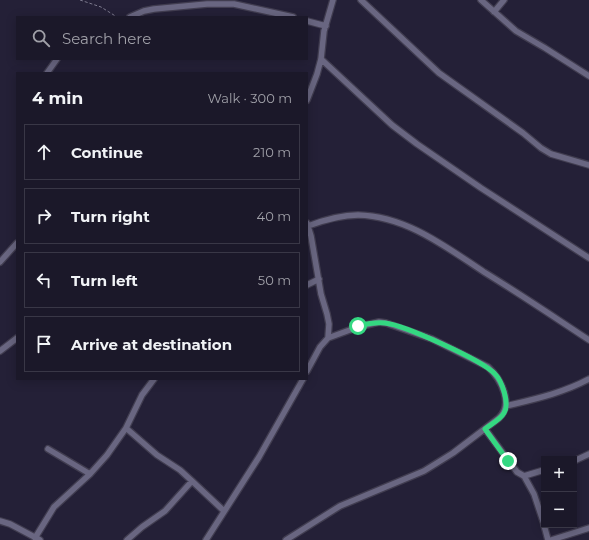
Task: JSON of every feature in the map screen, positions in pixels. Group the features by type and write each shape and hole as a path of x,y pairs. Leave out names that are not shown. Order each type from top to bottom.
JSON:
{"street":[{"path":"308,97 321,59 326,26 333,0"},
{"path":"361,0 439,73 523,133 541,148 551,154 589,166"},
{"path":"481,0 516,32 545,48 589,76"},
{"path":"494,12 504,0"},
{"path":"132,16 154,9 207,4 234,4 288,16"},
{"path":"308,21 326,26"},
{"path":"321,59 392,125 417,144 487,192 589,258"},
{"path":"48,72 57,60"},
{"path":"308,224 346,215 360,215 383,218 407,225 437,242 589,340"},
{"path":"308,229 321,294 329,324 328,338"},
{"path":"0,262 16,244"},
{"path":"308,285 319,279"},
{"path":"286,540 340,506 424,471 453,453 485,429 504,413 506,406 501,383 496,374 488,367 432,339 386,323 374,323 358,326 328,338 320,347 308,369"},
{"path":"0,351 16,339"},
{"path":"506,406 559,392 574,387 589,379"},
{"path":"0,521 10,524 38,539 54,507 90,474 126,428 142,394 153,380"},
{"path":"206,540 259,457 302,380"},
{"path":"126,428 157,455 180,470 224,511"},
{"path":"485,429 516,472 524,476 534,494 541,516"},
{"path":"48,449 90,474"},
{"path":"577,460 589,454"},
{"path":"524,476 541,471"},
{"path":"127,540 142,527 165,512 192,481"},
{"path":"545,528 549,540 589,528"}],"path":[{"path":"80,0 101,7 115,16"}],"route":[{"path":"358,326 379,322 408,330 432,339 488,367 496,374 501,383 506,406 504,413 485,429 508,461"}]}
